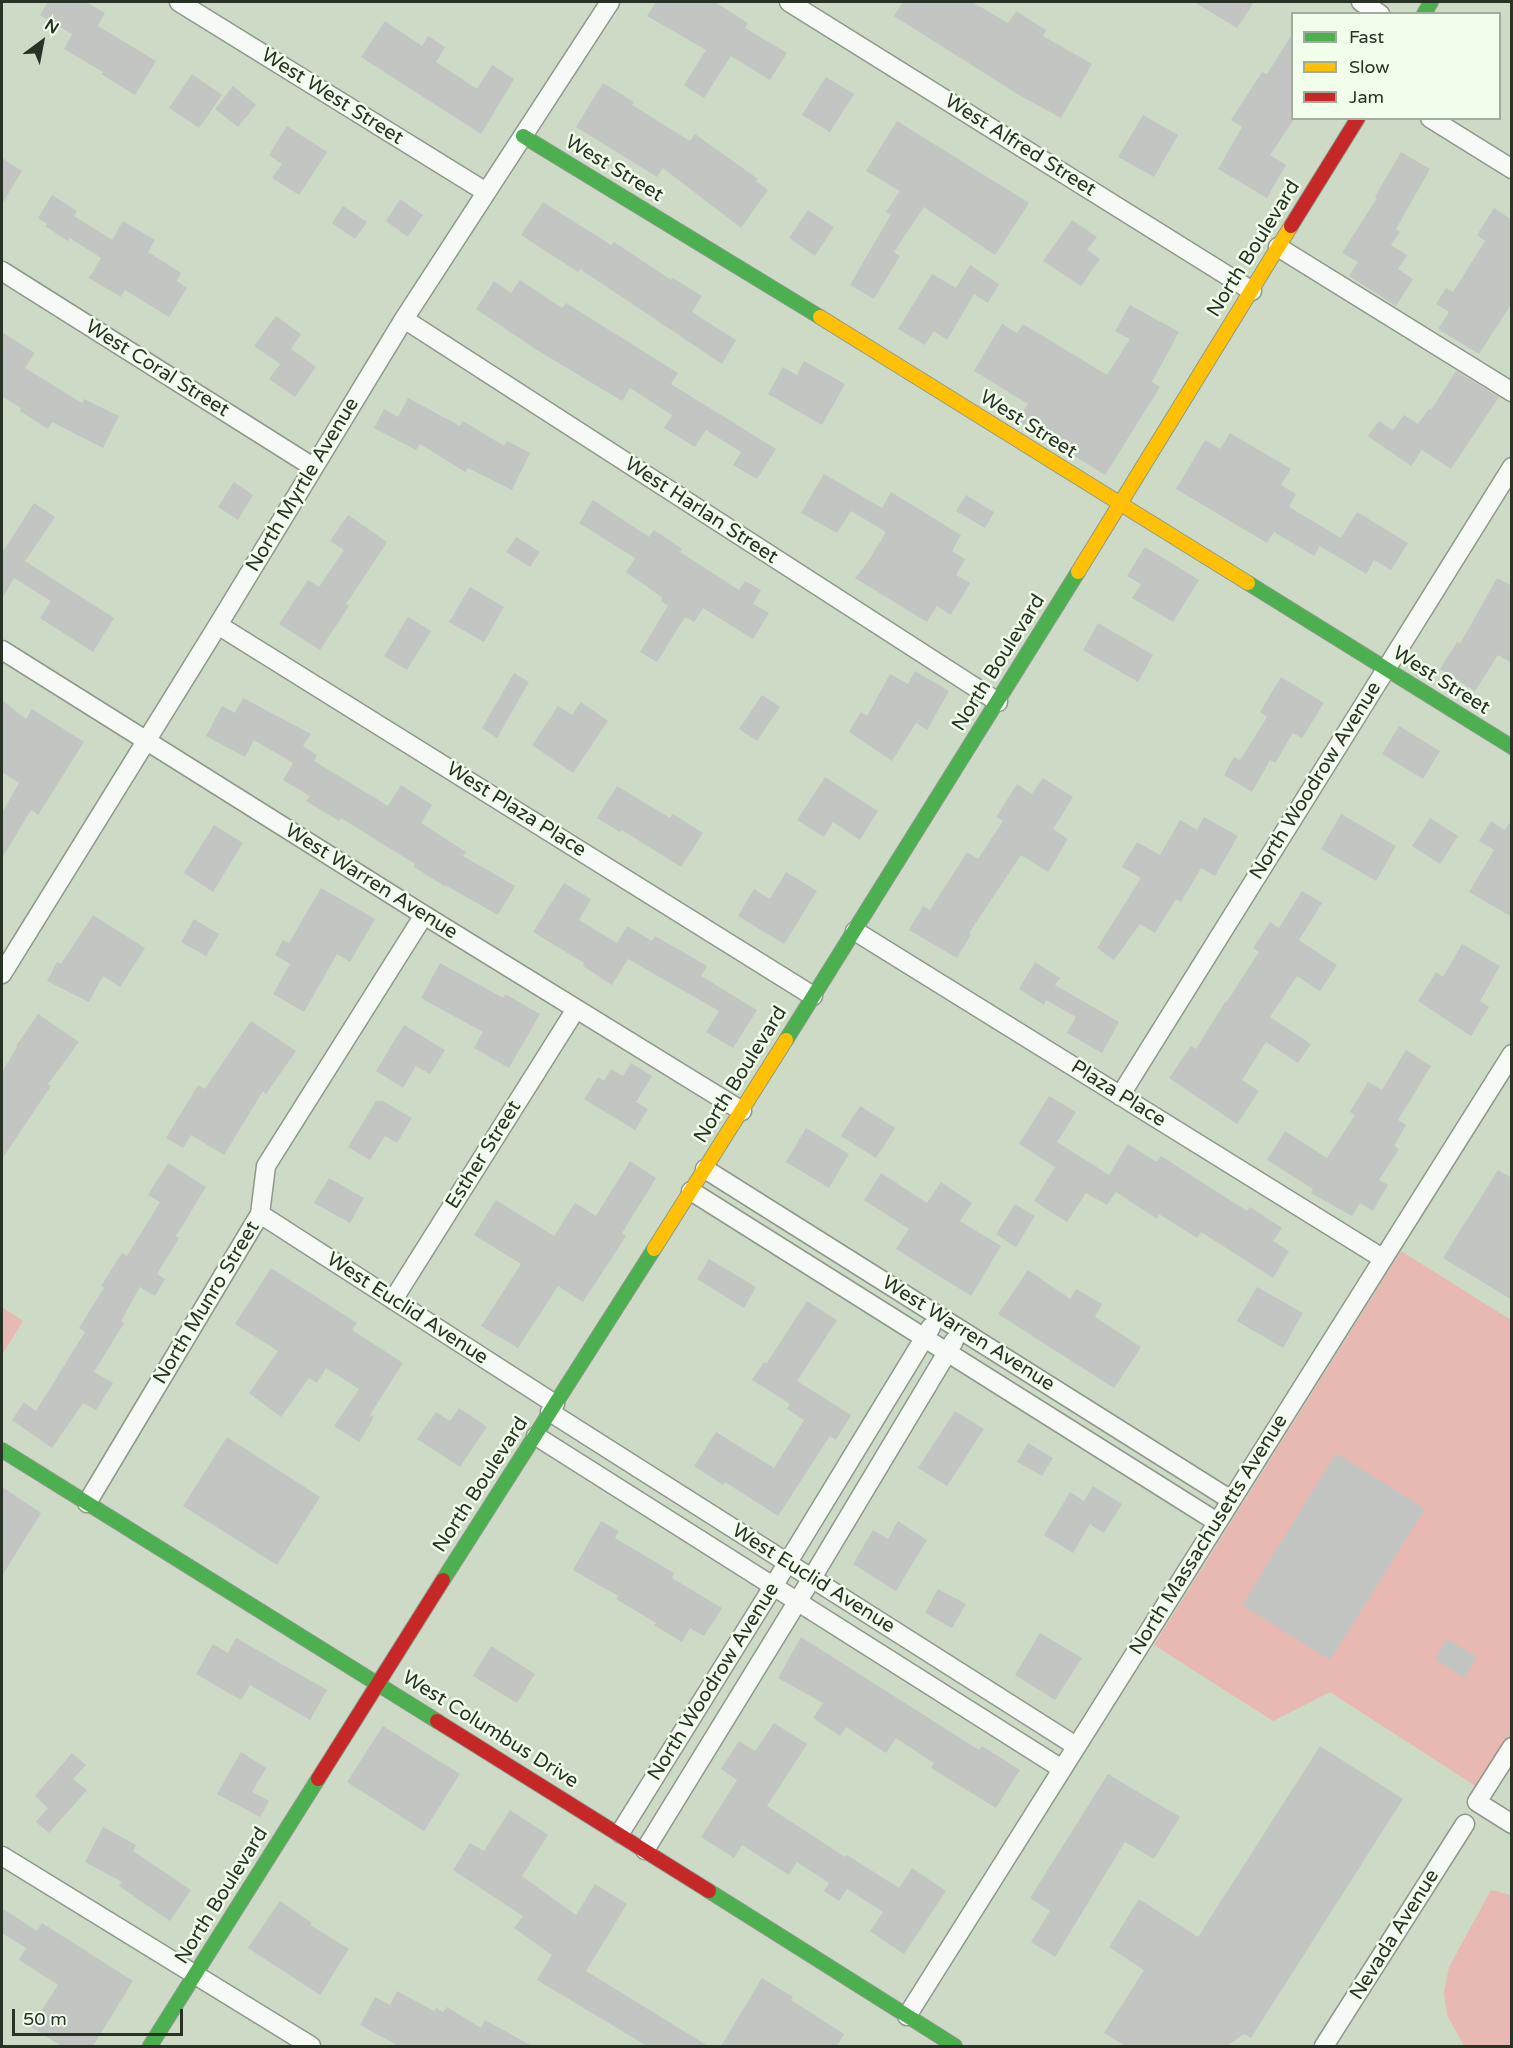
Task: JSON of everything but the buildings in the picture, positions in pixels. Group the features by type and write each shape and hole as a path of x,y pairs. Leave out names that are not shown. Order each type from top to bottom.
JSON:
{"street":[{"name":"West West Street","path":"179,2 486,192"},
{"name":"North Myrtle Avenue","path":"2,974 404,320 610,2"},
{"name":"West Alfred Street","path":"789,2 1252,291"},
{"path":"1361,2 1377,12"},
{"name":"North Boulevard","path":"150,2046 855,931 1357,120"},
{"path":"1433,120 1512,169"},
{"name":"West Street","path":"523,136 724,258 1512,747"},
{"path":"1278,248 1508,384"},
{"name":"West Coral Street","path":"2,271 313,467"},
{"name":"West Harlan Street","path":"404,320 998,702"},
{"name":"North Woodrow Avenue","path":"1120,1096 1512,467"},
{"name":"West Plaza Place","path":"218,625 813,996"},
{"name":"West Warren Avenue","path":"2,650 576,1010 742,1111"},
{"name":"North Munro Street","path":"87,1503 260,1214 266,1167 424,915"},
{"name":"Plaza Place","path":"855,931 1382,1258"},
{"name":"Esther Street","path":"393,1300 576,1010"},
{"name":"North Massachusetts Avenue","path":"907,2016 1512,1054"},
{"name":"West Warren Avenue","path":"705,1169 1231,1500"},
{"name":"West Warren Avenue","path":"692,1191 1217,1522"},
{"name":"West Euclid Avenue","path":"260,1214 812,1578 1076,1746"},
{"name":"North Woodrow Avenue","path":"620,1833 774,1586 938,1315"},
{"name":"North Woodrow Avenue","path":"645,1850 961,1330"},
{"name":"West Euclid Avenue","path":"536,1436 1062,1769"},
{"name":"West Columbus Drive","path":"2,1450 620,1833 956,2046"},
{"path":"1512,1747 1477,1802 1512,1824"},
{"name":"Nevada Avenue","path":"1324,2046 1465,1824"},
{"path":"2,1856 311,2046"}],"shaded area":[{"path":"1401,1251 1511,1320 1511,1740 1480,1789 1330,1692 1273,1721 1154,1645"},
{"path":"2,1307 23,1321 2,1355"},
{"path":"1491,1890 1511,1895 1511,2046 1464,2046 1447,2015 1444,1993 1449,1967"}],"traffic: fast":[{"path":"1425,12 1431,2"},
{"path":"523,136 820,317"},
{"path":"786,1040 1078,572"},
{"path":"1248,583 1512,747"},
{"path":"443,1580 654,1249"},
{"path":"2,1450 437,1721"},
{"path":"150,2046 318,1779"},
{"path":"709,1891 955,2046"}],"traffic: slow":[{"path":"1078,572 1291,226"},
{"path":"820,317 1248,583"},
{"path":"654,1249 786,1040"}],"traffic: jam":[{"path":"1291,226 1357,120"},
{"path":"318,1779 443,1580"},
{"path":"437,1721 709,1891"}]}
